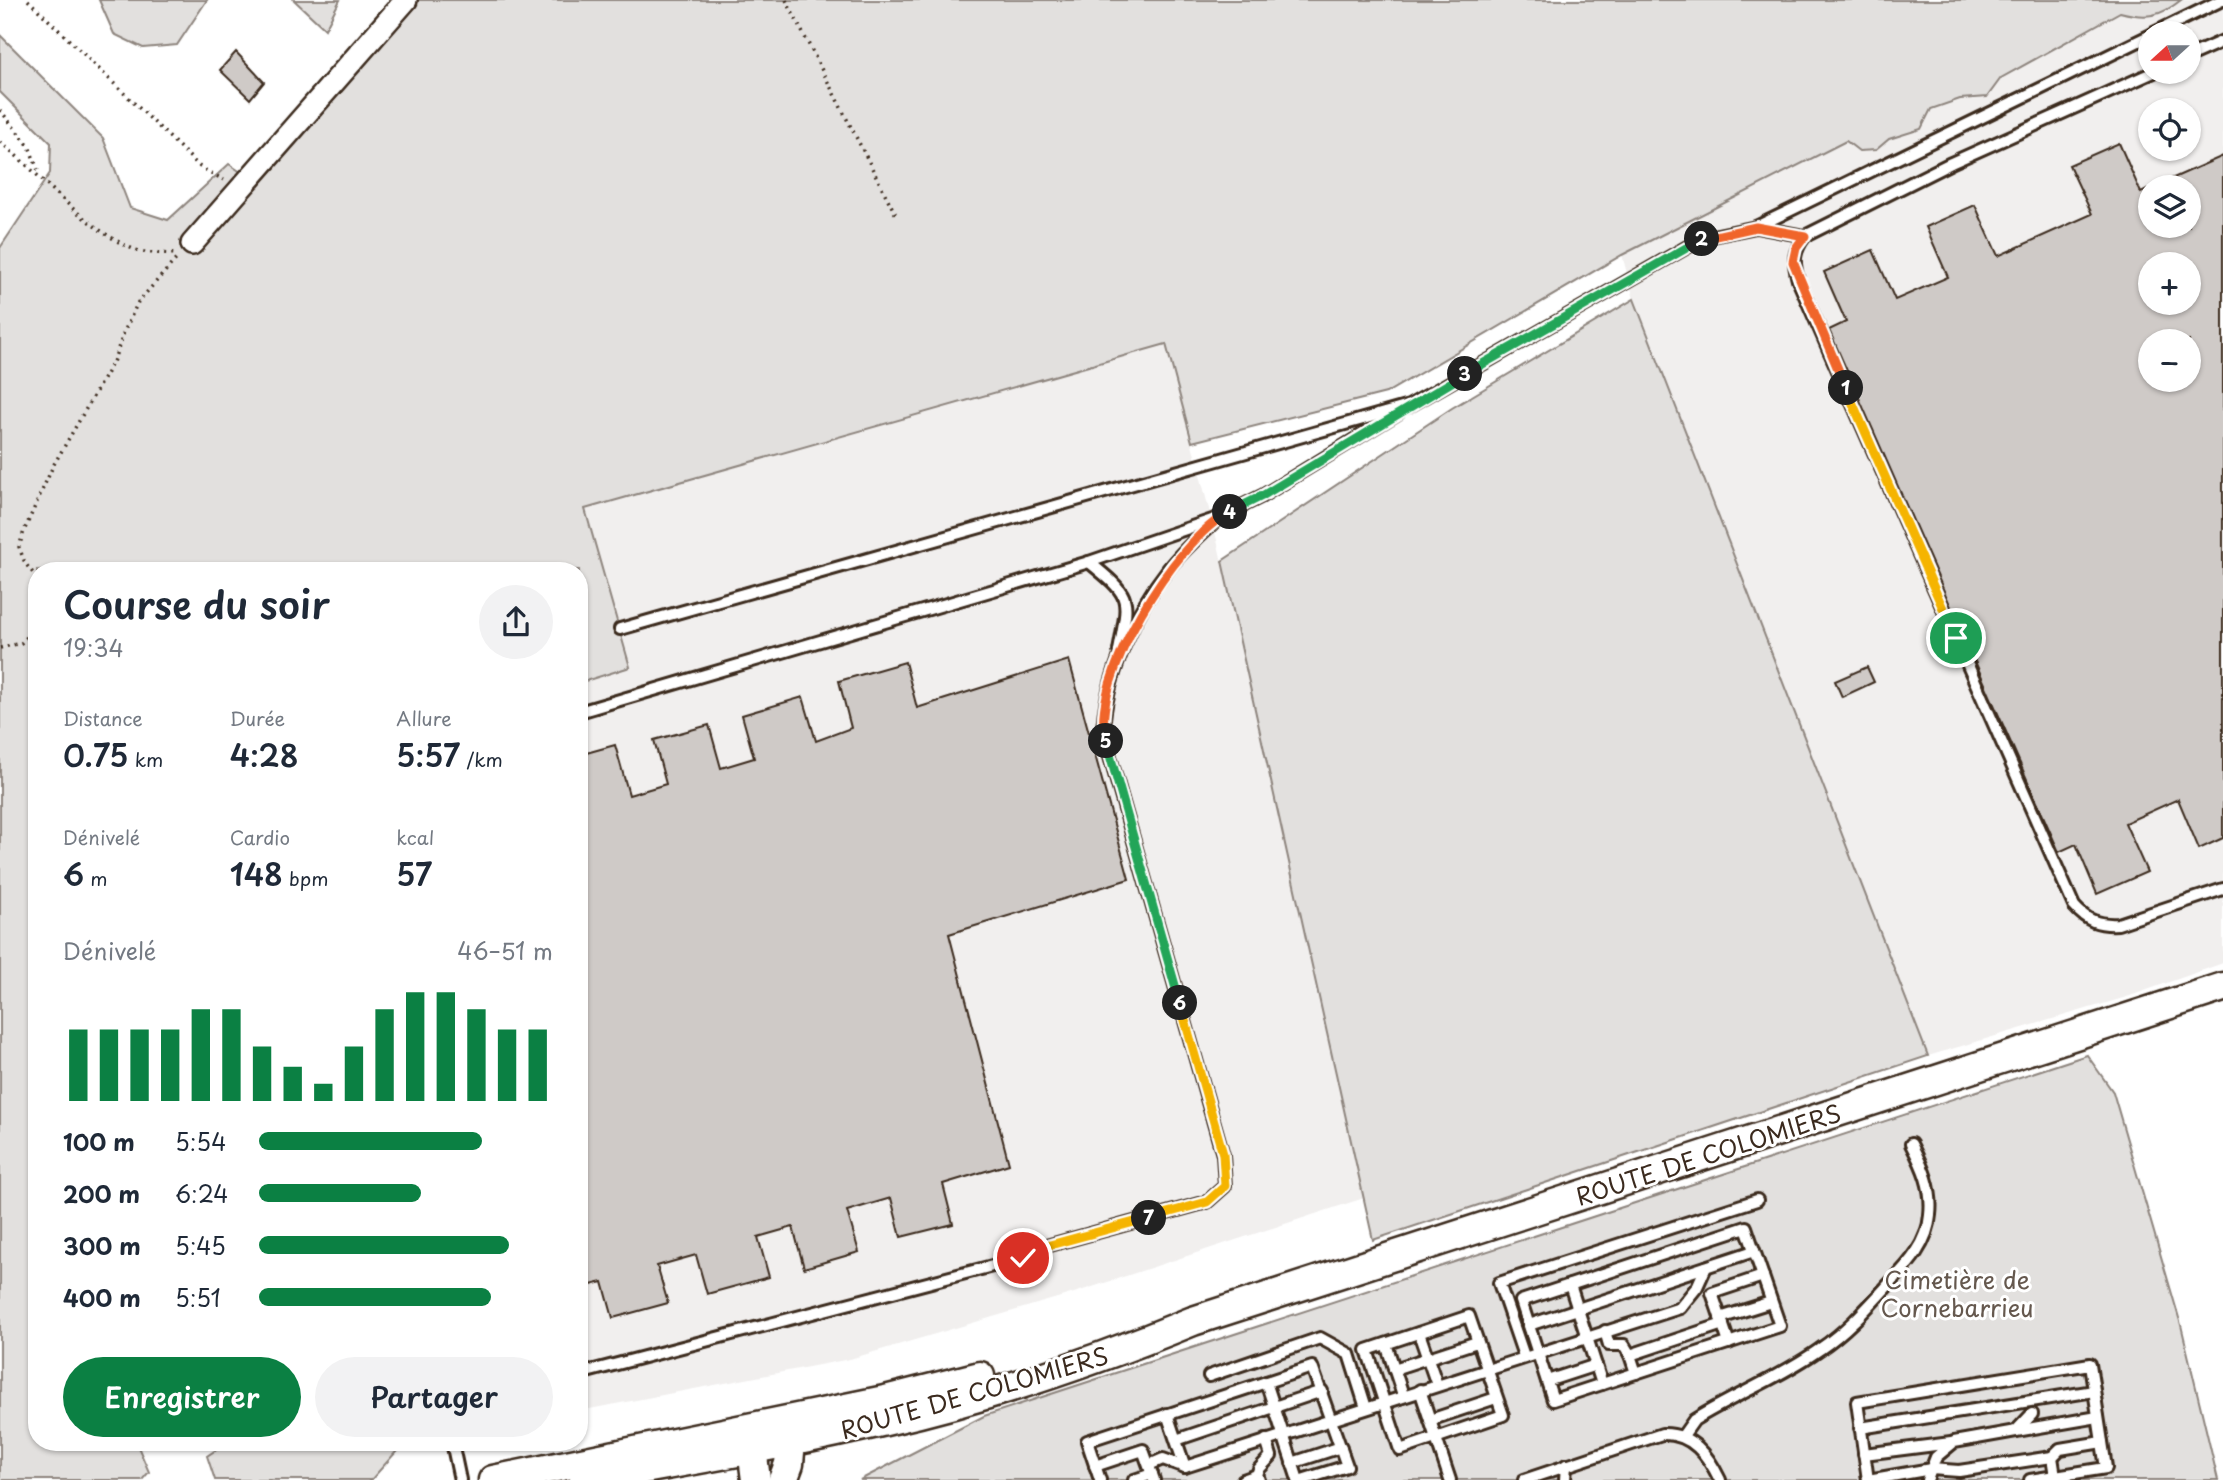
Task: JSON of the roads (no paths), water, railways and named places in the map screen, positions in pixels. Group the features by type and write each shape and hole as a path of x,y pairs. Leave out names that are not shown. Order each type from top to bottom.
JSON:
{"main road":[{"name":"ROUTE DE COLOMIERS","path":"774,1438 885,1422 1011,1387 1075,1367 1193,1321 2223,987"},
{"path":"493,1480 774,1438"},
{"path":"584,1480 774,1438"},
{"path":"756,1480 774,1438"},
{"path":"774,1438 789,1464 783,1480"}],"street":[{"path":"186,249 406,0"}],"lane":[{"path":"2179,21 2222,0"},
{"path":"588,709 1089,562 1218,518 1262,496 1409,406 1703,238 1756,227 2138,41"},
{"path":"2202,50 2223,41"},
{"path":"2138,79 1951,163 1805,236 1796,248 1793,262 1798,280 2074,906 2086,919 2103,925 2118,924 2223,889"},
{"path":"1756,227 1805,236"},
{"path":"620,629 1409,406"},
{"path":"1117,661 1169,569 1218,518"},
{"path":"588,1372 1023,1258 1039,1248 1207,1202 1225,1186 1223,1154 1103,732 1104,705 1117,661 1127,606 1119,587 1089,562"},
{"path":"1682,1437 1694,1420 1819,1350 1856,1320 1908,1265 1924,1240 1930,1217 1931,1191 1912,1144"},
{"path":"1524,1356 1499,1283 1757,1200"},
{"path":"1746,1227 1762,1276 1780,1326 1553,1400 1521,1301 1746,1227"},
{"path":"1529,1325 1754,1251"},
{"path":"1134,1480 1152,1473 1163,1459 1185,1467 1486,1368 1680,1308 1697,1287 1706,1267"},
{"path":"1674,1278 1712,1293 1762,1276"},
{"path":"1570,1285 1602,1384"},
{"path":"1712,1293 1729,1343"},
{"path":"1630,1355 1771,1302"},
{"path":"1469,1316 1477,1342 1503,1415 1400,1450 1367,1350 1469,1316"},
{"path":"1605,1331 1609,1345 1623,1345 1630,1355 1636,1373"},
{"path":"1419,1333 1437,1385"},
{"path":"1209,1376 1320,1338 1349,1354 1366,1408"},
{"path":"1394,1369 1477,1342"},
{"path":"1386,1344 1403,1395"},
{"path":"2030,1480 2106,1468 2102,1442 2098,1417 2094,1391 2090,1364 1857,1402 1868,1480 1929,1475 2052,1457 2060,1449 2102,1442"},
{"path":"1547,1381 1596,1365"},
{"path":"1100,1480 1087,1441 1167,1414 1312,1367 1347,1466 1300,1480 1266,1382"},
{"path":"1419,1390 1450,1480"},
{"path":"1175,1440 1322,1391"},
{"path":"1860,1428 2094,1391"},
{"path":"1430,1420 1496,1398"},
{"path":"1167,1414 1185,1467"},
{"path":"2016,1431 2032,1414"},
{"path":"1864,1454 1954,1442 2098,1417"},
{"path":"1524,1480 1662,1434 1682,1437 1701,1450 1720,1480"},
{"path":"1243,1480 1258,1478 1259,1469 1271,1456 1266,1440"},
{"path":"1929,1475 1936,1457 1954,1442"},
{"path":"1292,1462 1341,1447"},
{"path":"1095,1466 1143,1450 1152,1473"},
{"path":"454,1451 460,1480"},
{"path":"2052,1457 2055,1476"},
{"path":"1565,1480 1566,1465"}],"park label":[{"name":"Cimetière de Cornebarrieu","path":"1957,1293"}]}
